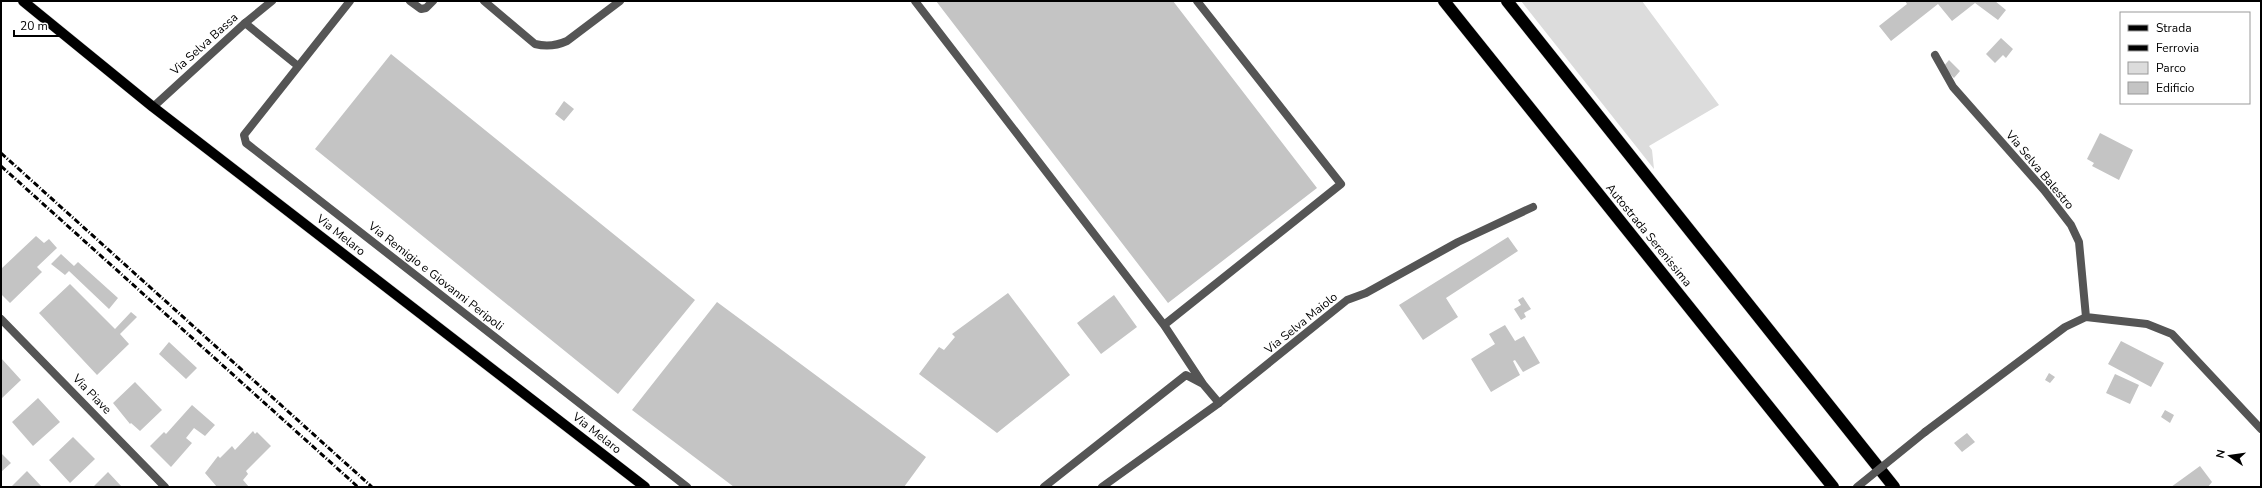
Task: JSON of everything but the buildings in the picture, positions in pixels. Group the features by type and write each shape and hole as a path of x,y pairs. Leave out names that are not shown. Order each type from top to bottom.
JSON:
{"highway":[{"name":"Autostrada Serenissima","path":"1444,1 1833,487"},
{"path":"1507,1 1894,487"}],"main road":[{"name":"Via Melaro","path":"23,1 153,107 645,487"}],"street":[{"name":"Via Selva Bassa","path":"153,107 245,23 272,1"},
{"name":"Via Remigio e Giovanni Peripoli","path":"350,1 244,135 246,143 687,487"},
{"path":"410,1 420,9 426,8 433,1"},
{"path":"484,1 535,44 544,46 557,46 567,41 620,1"},
{"path":"915,1 1164,326 1203,384 1219,403"},
{"path":"1164,326 1341,184 1197,1"},
{"path":"245,23 298,66"},
{"name":"Via Selva Balestro","path":"1935,55 1953,88 2044,190 2071,225 2079,242 2086,317"},
{"name":"Via Selva Maiolo","path":"1102,487 1219,403 1347,300 1366,293 1458,242 1533,207"},
{"path":"1858,487 1925,432 2065,327 2086,317 2146,324 2172,334 2261,429"},
{"name":"Via Piave","path":"1,318 164,487"},
{"path":"1044,487 1186,375 1203,384"}],"green space":[{"path":"1521,1 1642,1 1719,105 1649,146 1652,150 1654,169"}],"railway":[{"path":"1,153 372,487"},
{"path":"1,166 358,487"}]}
